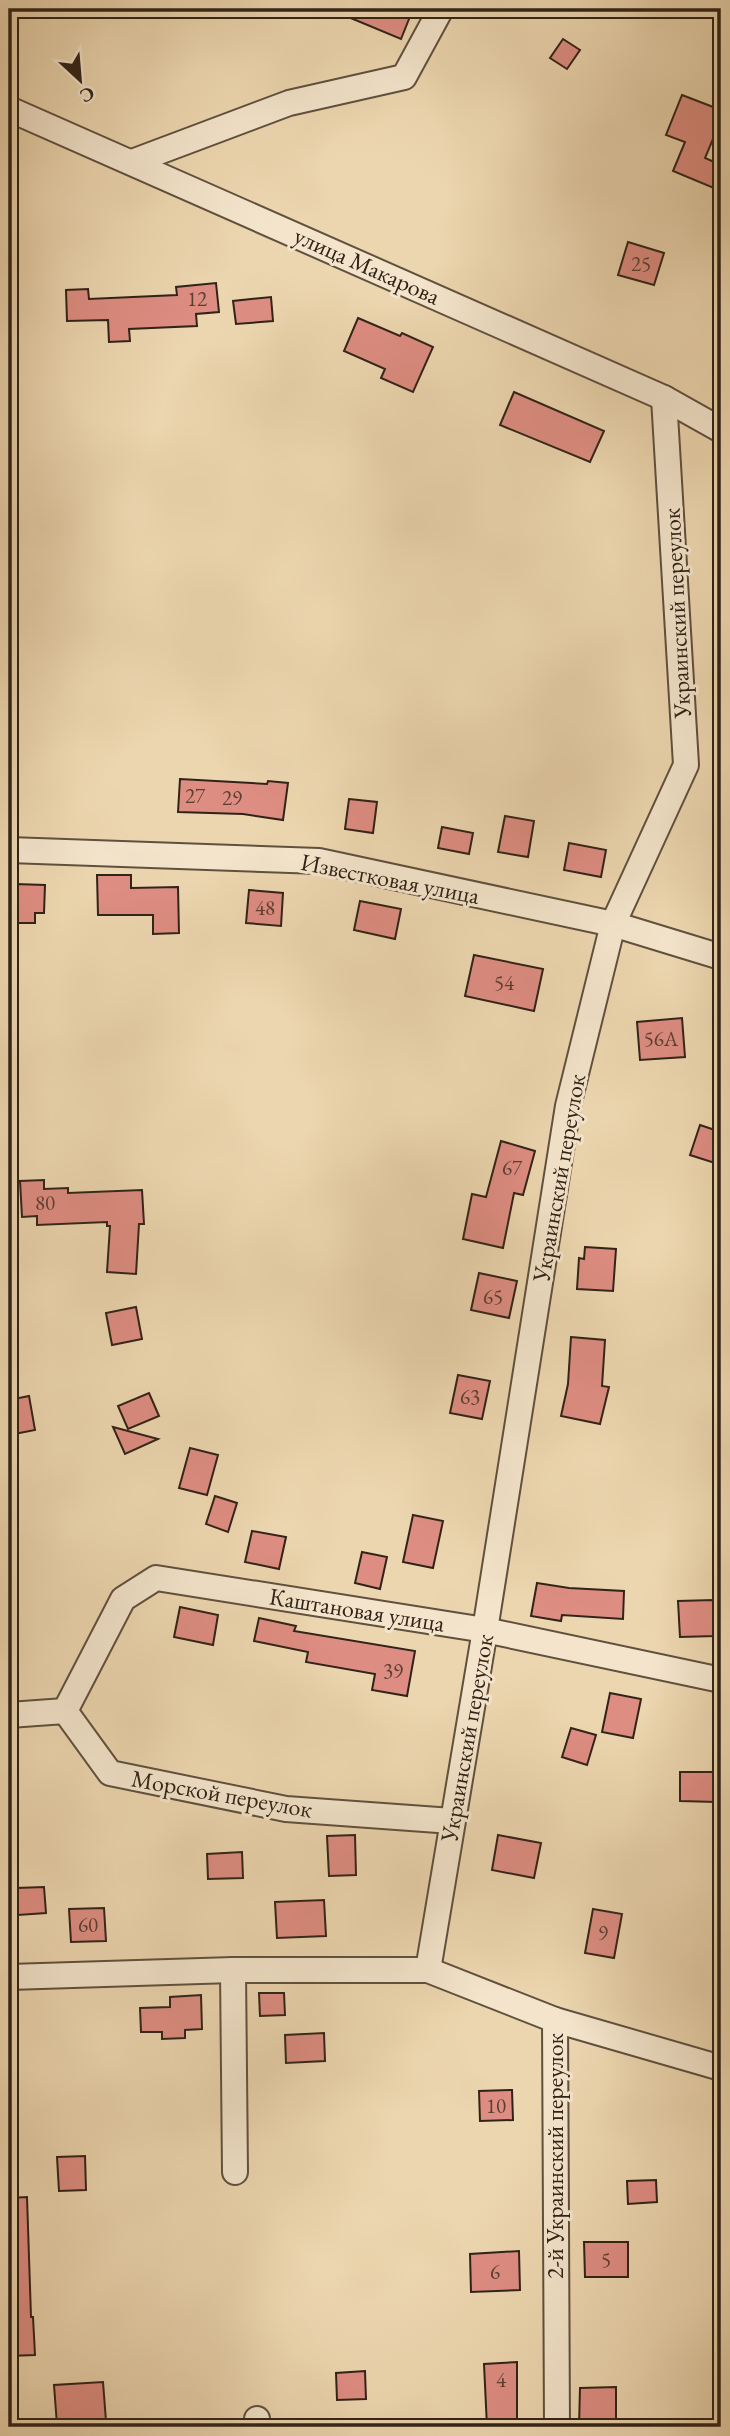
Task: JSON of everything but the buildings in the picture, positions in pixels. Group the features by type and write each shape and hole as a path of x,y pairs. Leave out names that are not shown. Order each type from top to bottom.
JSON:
{"street":[{"path":"132,162 289,103 404,78 441,9"},
{"name":"улица Макарова","path":"9,109 664,398 721,430"},
{"name":"Украинский переулок","path":"428,1970 568,1106 613,924 686,765 664,398"},
{"name":"Известковая улица","path":"9,850 319,861 613,924 721,957"},
{"name":"Каштановая улица","path":"65,1711 123,1599 156,1578 485,1630 721,1680"},
{"path":"9,1715 65,1711"},
{"name":"Морской переулок","path":"65,1711 110,1773 286,1810 452,1821"},
{"path":"9,1977 233,1970 428,1970"},
{"path":"233,1970 235,2172"},
{"name":"2-й Украинский переулок","path":"428,1970 555,2020 557,2427"},
{"path":"555,2020 721,2068"}]}
